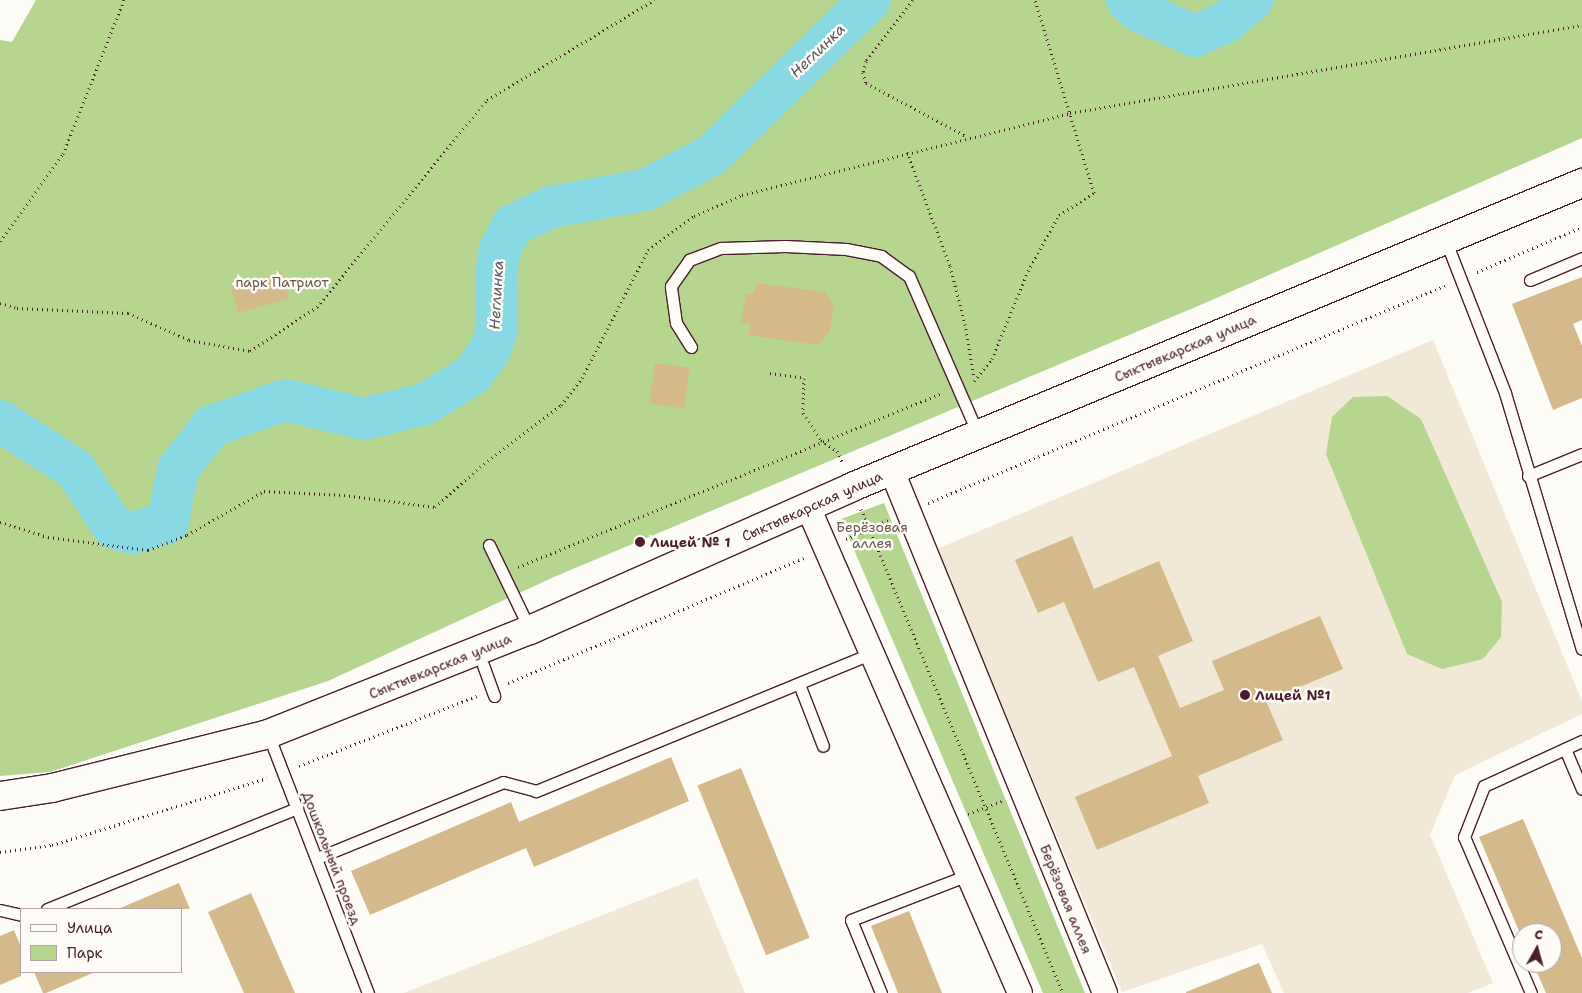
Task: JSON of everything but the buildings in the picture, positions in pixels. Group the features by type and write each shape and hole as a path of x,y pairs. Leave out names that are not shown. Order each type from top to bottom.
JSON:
{"street":[{"name":"Сыктывкарская улица","path":"0,796 52,788 268,734 530,630 852,487 1582,183"},
{"name":"Берёзовая аллея","path":"892,471 1104,993"},
{"path":"808,507 1020,993"}],"lane":[{"path":"1445,239 1505,393 1528,476 1582,649"},
{"path":"691,347 676,323 670,286 688,260 721,248 785,246 846,250 881,256 909,276 978,434"},
{"path":"1530,280 1582,258"},
{"path":"1528,476 1582,454"},
{"path":"490,545 530,630"},
{"path":"317,858 503,782 536,791 872,653"},
{"path":"482,665 492,693"},
{"path":"799,684 823,746"},
{"name":"Дошкольный проезд","path":"268,734 368,993"},
{"path":"1531,993 1464,838 1484,786 1582,741"},
{"path":"1564,749 1582,789"},
{"path":"49,908 297,808"},
{"path":"881,993 851,920 968,875"},
{"path":"0,910 20,915"}],"path":[{"path":"0,241 63,154 124,0"},
{"path":"0,303 18,308 128,313 189,340 250,351 317,307 486,100 654,0"},
{"path":"913,0 866,61 862,72 866,83 969,137"},
{"path":"504,573 821,440 975,381 992,359 1028,270 1060,215 1094,193 1035,0"},
{"path":"0,522 48,537 148,550 187,535 264,491 344,494 435,507 480,467 561,405 582,378 648,250 694,216 742,195 907,152 1070,113 1582,25"},
{"path":"907,152 950,266 965,324 975,381"},
{"path":"0,852 52,845 282,773 492,693 908,511 1582,227"},
{"path":"770,373 804,378 803,413 821,440 837,450 1063,993"},
{"path":"946,822 1023,793"}],"shaded area":[{"path":"1433,340 1582,701 1582,714 1455,775 1430,835 1493,983 1468,993 1284,993 1262,944 1122,992 937,549"},
{"path":"697,878 745,993 404,993"}],"green space":[{"name":"парк Патриот","path":"36,0 1582,0 1582,138 1198,306 554,577 328,681 50,772 0,776 0,40 12,42"},
{"path":"1387,396 1421,419 1502,602 1501,637 1483,659 1442,669 1407,654 1326,454 1332,417 1353,397"},
{"name":"Берёзовая аллея","path":"884,503 1085,993 1043,993 841,519"}],"waterway":[{"name":"Неглинка","path":"0,421 75,469 114,528 133,533 168,522 178,469 212,426 285,400 364,419 425,404 472,375 489,352 497,330 496,272 500,249 513,225 551,207 645,190 712,155 870,0"},
{"name":"Неглинка","path":"1127,0 1139,11 1195,36 1227,21 1252,0"}],"place":[{"name":"Лицей № 1","path":"640,542"},
{"name":"Лицей №1","path":"1245,695"}]}
